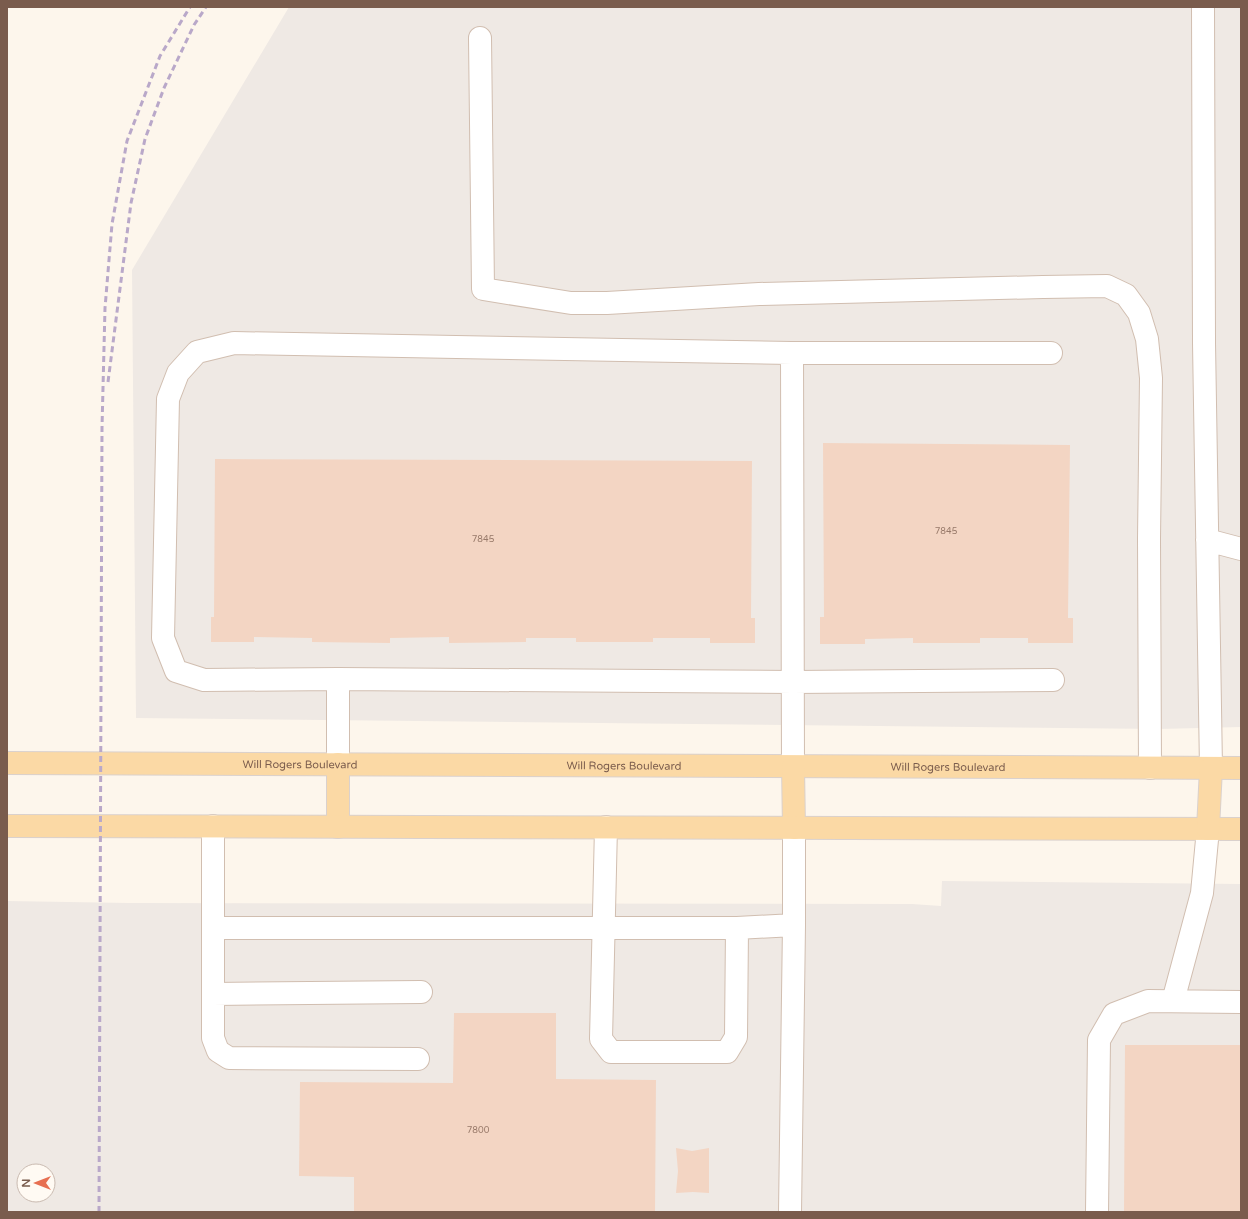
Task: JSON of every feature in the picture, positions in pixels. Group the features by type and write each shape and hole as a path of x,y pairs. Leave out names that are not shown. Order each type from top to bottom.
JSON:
{"main road":[{"name":"Will Rogers Boulevard","path":"7,763 1241,768"},
{"path":"338,764 338,826"},
{"path":"793,766 794,828"},
{"path":"1208,829 1211,768"},
{"path":"7,826 1241,829"}],"lane":[{"path":"1203,7 1204,343 1211,768"},
{"path":"480,38 483,288 571,303 607,303 759,294 1043,286 1107,286 1126,295 1139,313 1147,339 1150,378 1150,768"},
{"path":"1051,353 792,353 234,343 197,352 178,373 168,400 163,638 176,671 204,680 338,679 793,682 1053,680"},
{"path":"792,353 793,766"},
{"path":"1207,540 1241,549"},
{"path":"338,679 338,764"},
{"path":"212,826 213,1038 218,1051 229,1058 418,1059"},
{"path":"606,827 601,1039 611,1052 727,1052 736,1037 737,928"},
{"path":"790,1212 794,828"},
{"path":"1173,1002 1202,893 1208,829"},
{"path":"212,928 737,928 794,925"},
{"path":"212,994 421,992"},
{"path":"1097,1212 1099,1040 1114,1014 1148,1001 1241,1002"}],"shaded area":[{"path":"289,7 1241,7 1241,727 1159,729 136,718 132,270"},
{"path":"942,881 1241,884 1241,1212 7,1212 7,901 129,903 912,904 941,906"}],"building":[{"path":"823,443 1070,445 1068,618 1073,618 1073,643 1028,643 1028,638 980,638 980,643 913,643 913,638 865,639 865,644 820,644 820,617 824,617"},
{"path":"215,459 752,461 751,618 755,618 755,643 710,643 710,638 653,638 653,642 576,642 576,638 526,638 526,642 449,643 449,637 390,638 390,643 312,642 312,638 254,637 254,642 211,642 211,617 214,617"},
{"path":"454,1013 556,1013 556,1079 656,1080 655,1212 354,1212 354,1177 299,1176 300,1082 453,1083"},
{"path":"1125,1045 1241,1045 1241,1212 1124,1212"},
{"path":"676,1148 692,1151 709,1148 709,1193 676,1193 678,1171"}],"railway":[{"path":"99,1212 102,428 105,308 112,224 127,141 160,56 190,7"},
{"path":"108,382 131,203 145,139 164,88 194,25 206,7"}]}
